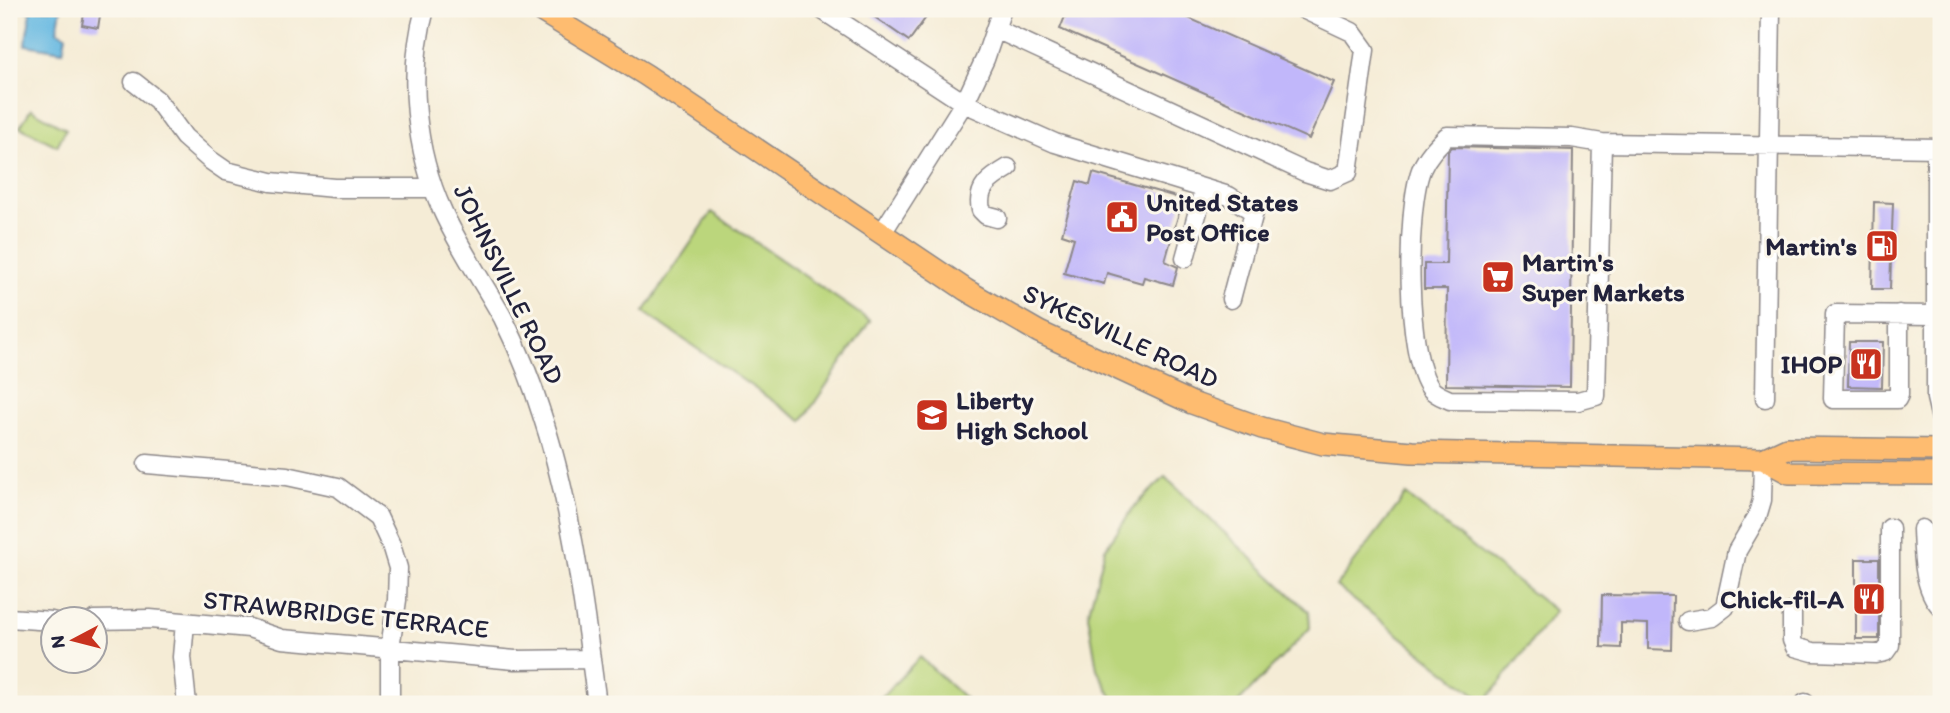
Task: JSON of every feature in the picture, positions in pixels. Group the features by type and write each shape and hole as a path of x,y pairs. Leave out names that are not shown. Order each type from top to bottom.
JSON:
{"main road":[{"name":"SYKESVILLE ROAD","path":"538,9 646,75 966,290 1039,332 1225,416 1290,436 1356,449 1412,452 1763,459 1787,448 1941,450"},
{"name":"SYKESVILLE ROAD","path":"1763,459 1789,473 1941,474"}],"street":[{"name":"JOHNSVILLE ROAD","path":"425,9 420,26 416,95 429,178 458,242 503,318 542,414 564,501 597,704"},
{"path":"821,9 964,103 1055,143 1229,196 1254,212 1231,299"},
{"path":"882,233 964,103 1002,9"},
{"path":"996,29 1305,172 1330,180 1348,172 1365,50 1352,32 1303,9"},
{"path":"1765,398 1771,9"},
{"path":"134,82 157,100 184,137 226,171 271,181 334,188 433,188"},
{"path":"1602,143 1596,397 1578,401 1450,400 1431,389 1424,374 1411,309 1411,227 1414,197 1421,172 1429,155 1447,136 1572,138 1602,143 1939,148 1936,398 1941,419"},
{"path":"997,218 986,215 981,210 981,194 988,180 1008,168"},
{"path":"1185,258 1204,189"},
{"path":"1899,314 1897,399 1833,399 1835,314 1899,314 1936,315"},
{"path":"1688,621 1712,617 1725,607 1737,551 1757,517 1762,500 1763,459"},
{"path":"147,464 287,476 338,487 378,517 398,568 397,600 390,648 390,704"},
{"path":"1792,612 1791,640 1794,647 1814,652 1885,652 1890,645 1890,528"},
{"path":"1922,529 1930,589 1932,597 1941,607"},
{"path":"9,618 38,620"},
{"name":"STRAWBRIDGE TERRACE","path":"108,621 150,620 249,628 282,639 515,660 591,659"},
{"path":"185,622 182,657 187,704"}],"green space":[{"path":"31,109 66,129 57,146 20,127"},
{"path":"712,212 870,321 802,421 644,312"},
{"path":"1165,477 1309,612 1310,628 1237,704 1116,704 1097,669 1088,615 1105,549 1134,507"},
{"path":"1406,495 1555,611 1485,702 1336,586"},
{"path":"920,657 971,704 875,704"}],"water":[{"path":"22,9 61,9 57,31 66,35 63,51 25,45 31,12"}],"building":[{"path":"85,9 101,9 98,28 82,25"},
{"path":"863,9 932,9 909,41"},
{"path":"1068,9 1168,9 1334,82 1309,139 1060,29"},
{"name":"Martin's Super Markets","path":"1452,147 1573,150 1570,387 1446,385 1447,289 1424,289 1424,264 1446,264 1448,151"},
{"name":"United States Post Office","path":"1093,173 1183,199 1165,261 1178,267 1173,285 1144,277 1142,283 1107,273 1104,284 1064,273 1074,238 1062,234 1077,181 1090,185"},
{"name":"Martin's","path":"1874,202 1893,203 1890,289 1872,289"},
{"name":"IHOP","path":"1849,342 1883,342 1882,387 1848,386"},
{"name":"Chick-fil-A","path":"1856,559 1879,559 1879,639 1856,639"},
{"path":"1602,595 1673,596 1672,650 1648,649 1648,624 1621,623 1621,648 1601,647"}],"place":[{"name":"United States Post Office","path":"1122,217"},
{"name":"Martin's","path":"1882,246"},
{"name":"Martin's Super Markets","path":"1498,277"},
{"name":"IHOP","path":"1866,364"},
{"name":"Liberty High School","path":"932,415"},
{"name":"Chick-fil-A","path":"1869,599"}]}
